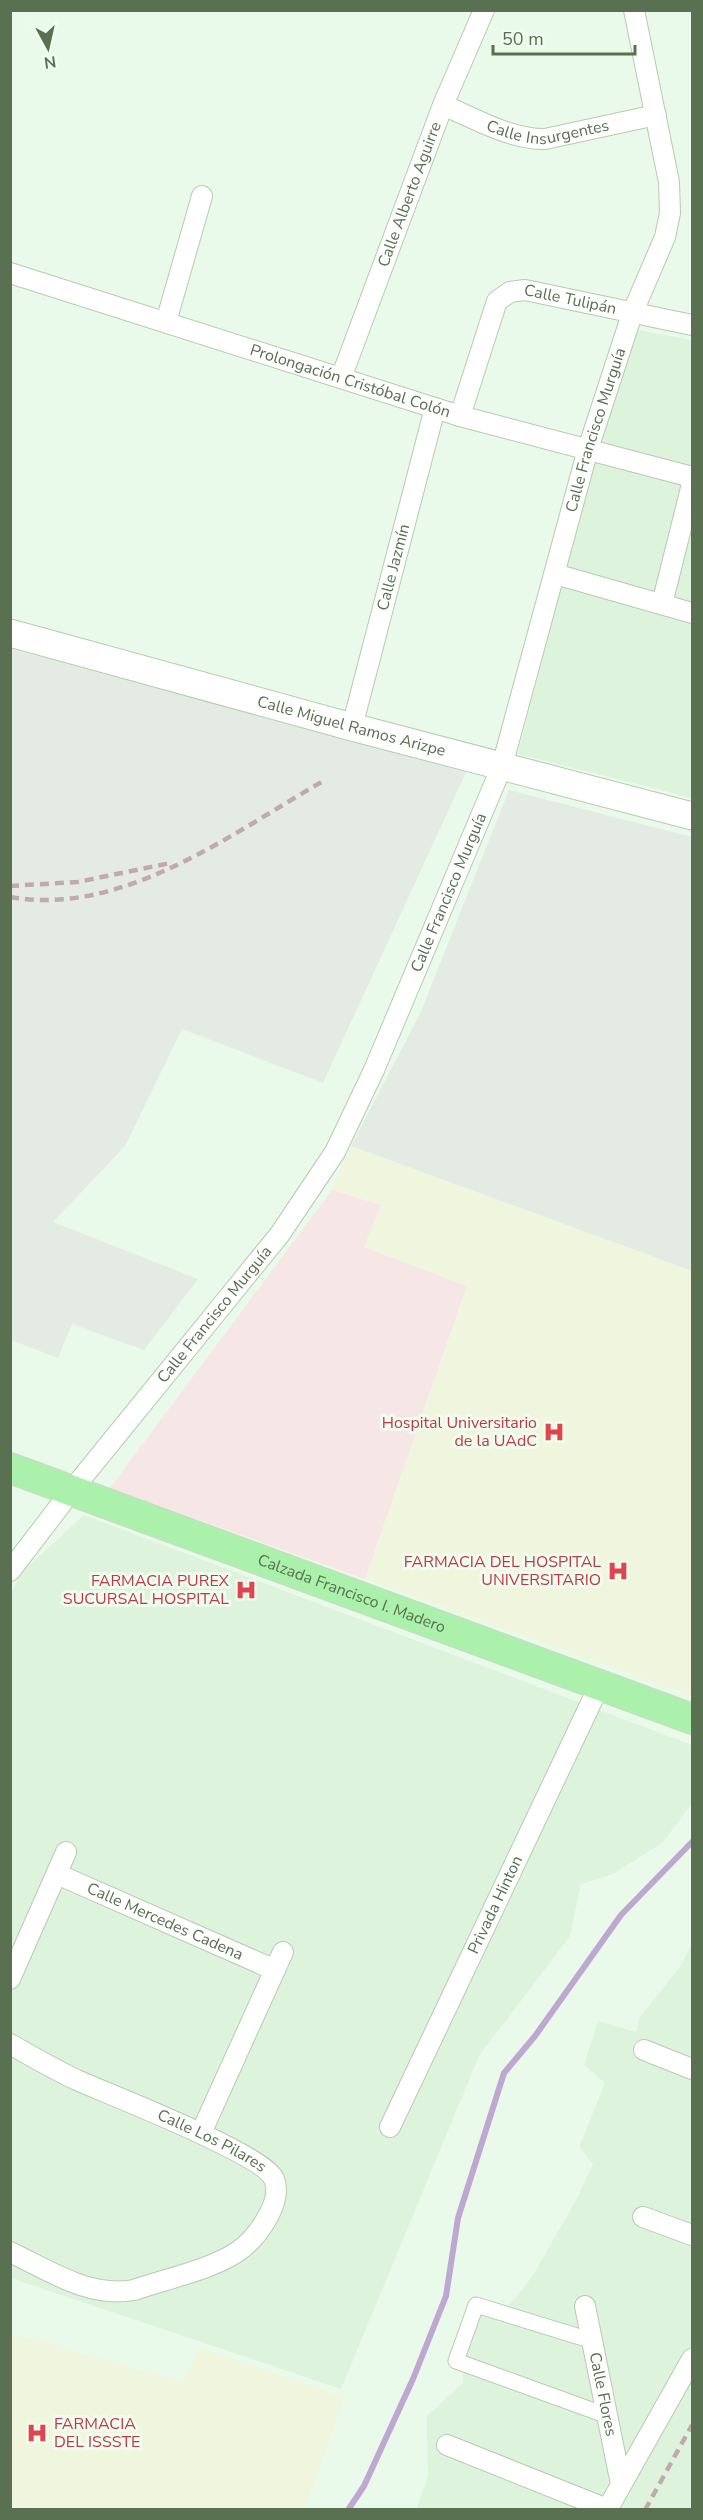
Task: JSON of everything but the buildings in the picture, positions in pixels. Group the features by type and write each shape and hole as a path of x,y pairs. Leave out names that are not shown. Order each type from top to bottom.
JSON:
{"main road":[{"name":"Calle Miguel Ramos Arizpe","path":"10,633 352,727 693,816"},
{"name":"Calzada Francisco I. Madero","path":"10,1468 693,1719"}],"street":[{"name":"Calle Francisco Murguía","path":"10,1571 72,1490 280,1234 335,1152 374,1070 502,766 588,449 632,314 665,237 670,213 669,182 634,10"},
{"name":"Calle Alberto Aguirre","path":"340,378 480,12"},
{"name":"Calle Insurgentes","path":"443,105 517,136 532,139 545,139 656,115"},
{"path":"166,322 202,196"},
{"name":"Prolongación Cristóbal Colón","path":"10,273 460,416 693,477"},
{"name":"Calle Tulipán","path":"460,416 497,302 510,292 525,290 693,326"},
{"name":"Calle Jazmín","path":"352,727 435,408"},
{"path":"662,604 693,484"},
{"path":"555,574 693,613"},
{"name":"Privada Hinton","path":"390,2127 600,1684"},
{"path":"10,1979 66,1851"},
{"name":"Calle Mercedes Cadena","path":"57,1874 275,1970"},
{"path":"201,2133 283,1952"},
{"name":"Calle Los Pilares","path":"10,2044 78,2081 201,2133 261,2166 273,2176 276,2187 273,2203 249,2242 235,2253 134,2290 116,2293 80,2285 10,2252"},
{"path":"644,2050 693,2069"},
{"path":"643,2217 693,2235"},
{"path":"593,2341 476,2306 456,2361 608,2416"},
{"name":"Calle Flores","path":"585,2306 621,2484"},
{"path":"447,2445 607,2509 693,2359"}],"shaded area":[{"path":"638,330 692,340 692,798 518,754 599,435"},
{"path":"11,649 466,772 323,1083 182,1029 125,1146 53,1222 198,1279 144,1350 72,1324 58,1358 11,1340"},
{"path":"509,790 692,837 692,1271 351,1146 420,1014"},
{"name":"Hospital Universitario de la UAdC","path":"351,1146 692,1271 692,1696 365,1579 467,1286 364,1247 381,1205 332,1190"},
{"path":"332,1190 381,1205 364,1247 467,1286 365,1579 110,1488"},
{"path":"84,1515 692,1745 692,1804 662,1843 613,1874 581,1884 570,1936 479,2056 341,2389 11,2278 11,1592 24,1570"},
{"path":"692,1944 692,2509 416,2510 428,2476 427,2416 463,2383 462,2357 480,2310 507,2308 532,2277 576,2200 593,2164 579,2147 605,2083 584,2065 598,2021 636,2032 640,2017 680,1967"},
{"path":"11,2333 183,2382 199,2348 345,2397 305,2509 30,2510 11,2502"}],"waterway":[{"path":"348,2510 364,2486 413,2379 446,2296 458,2218 504,2073 535,2036 621,1915 692,1842"}],"railway":[{"path":"10,897 52,900 94,895 135,883 214,846 325,780"},
{"path":"10,886 78,882 170,863"},
{"path":"645,2510 692,2425"}],"place":[{"name":"Hospital Universitario de la UAdC","path":"554,1432"},
{"name":"FARMACIA DEL HOSPITAL UNIVERSITARIO","path":"618,1571"},
{"name":"FARMACIA PUREX SUCURSAL HOSPITAL","path":"246,1590"},
{"name":"FARMACIA DEL ISSSTE","path":"37,2433"}]}
